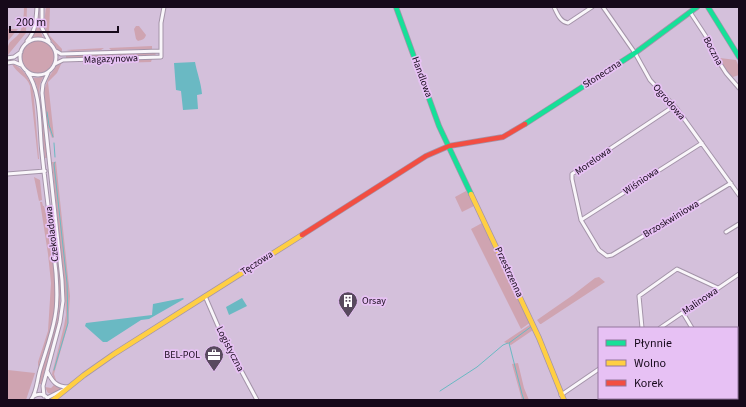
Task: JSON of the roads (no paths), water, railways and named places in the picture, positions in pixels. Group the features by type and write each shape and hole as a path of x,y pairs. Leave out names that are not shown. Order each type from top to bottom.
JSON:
{"street":[{"path":"21,65 21,52 32,35 35,27 37,7"},
{"path":"7,63 14,62 21,65 27,72 38,76 48,72 55,64 55,51 45,36 42,28 42,7"},
{"name":"Magazynowa","path":"55,64 63,60 161,57 161,23 164,7"},
{"name":"Handlowa","path":"396,7 439,126 449,146"},
{"path":"554,7 562,21 565,23 568,23 592,7"},
{"name":"Ogrodowa","path":"603,7 635,53 650,80 674,106 739,195"},
{"name":"Słoneczna","path":"449,146 503,137 510,134 635,53 697,7"},
{"path":"708,7 739,57"},
{"name":"Boczna","path":"690,12 709,41 712,51 726,74 739,88"},
{"path":"25,44 32,40 38,39 51,44"},
{"name":"Magazynowa","path":"55,51 61,54 161,51"},
{"path":"7,58 16,56 21,52"},
{"name":"Czekoladowa","path":"27,72 35,86 57,293 55,317 34,396"},
{"name":"Czekoladowa","path":"47,398 42,388 60,322 63,294 42,93 43,84 48,72"},
{"name":"Morelowa","path":"612,255 607,256 602,253 581,220 572,174 674,106"},
{"name":"Wiśniowa","path":"581,220 702,143"},
{"name":"Tęczowa","path":"53,400 68,387 114,354 426,156 449,146"},
{"name":"Przestrzenna","path":"449,146 539,338 564,400"},
{"path":"7,174 45,171"},
{"name":"Brzoskwiniowa","path":"612,255 731,183"},
{"path":"726,232 739,224"},
{"path":"642,327 639,296 677,270 718,288"},
{"name":"Malinowa","path":"662,327 739,274"},
{"name":"Logistyczna","path":"205,296 221,333 257,400"},
{"path":"683,313 691,327"},
{"path":"47,370 54,384 68,387"},
{"path":"561,395 598,370"},
{"path":"31,400 34,396 42,394 47,398 68,387"}],"waterway":[{"path":"47,112 53,137"},
{"path":"54,143 55,157"},
{"path":"54,370 68,323 67,283 55,162"},
{"path":"524,400 509,343 532,326"},
{"path":"440,391 477,367 503,345 508,343"}],"place":[{"name":"Orsay","path":"348,318"},
{"name":"BEL-POL","path":"214,372"}]}
